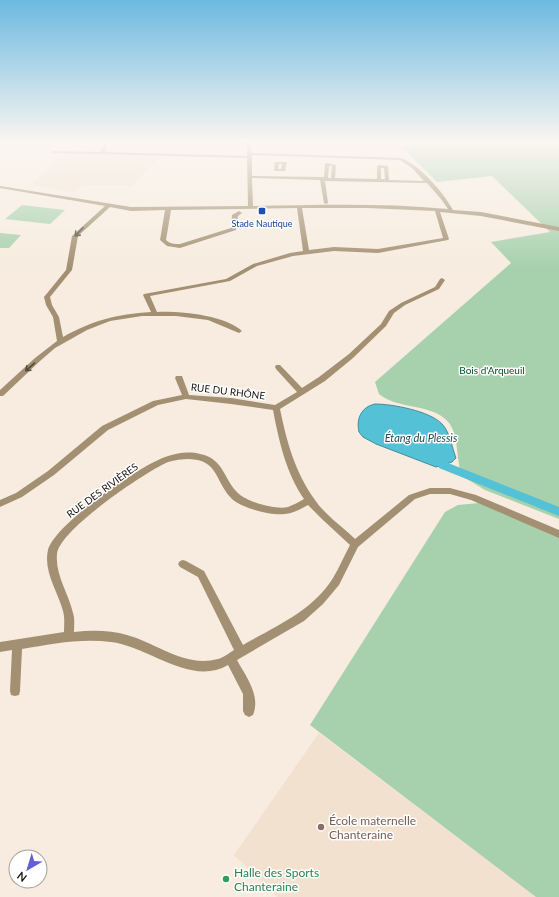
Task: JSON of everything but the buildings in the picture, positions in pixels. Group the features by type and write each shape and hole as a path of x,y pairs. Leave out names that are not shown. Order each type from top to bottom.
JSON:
{"street":[{"path":"250,185 251,208"},
{"path":"324,185 326,203"},
{"path":"429,185 451,211"},
{"path":"0,186 131,209 168,210 251,208 299,210 367,206 451,211 497,217 559,229"},
{"path":"60,342 56,317 49,305 47,297 69,270 75,236 108,206"},
{"path":"168,210 163,240 166,244 173,246 180,246 234,229 235,215 239,213"},
{"path":"299,210 306,251"},
{"path":"155,315 146,295 228,280 255,265 306,251 334,249 378,251 446,239 437,210"},
{"path":"276,408 322,379 384,325 391,312 403,304 437,288 442,280"},
{"path":"0,394 60,342 109,319 190,314 230,326 238,331"},
{"path":"278,366 301,392"},
{"path":"179,378 186,397"},
{"name":"RUE DU RHÔNE","path":"0,504 19,495 51,473 111,425 156,403 186,397 231,400 276,408 288,454 298,480 310,500 355,544"},
{"name":"RUE DES RIVIÈRES","path":"69,636 68,611 50,560 53,546 68,529 111,494 152,467 182,456 206,458 214,464 236,497 245,502 277,511 286,511 310,500"},
{"path":"0,647 78,635 114,637 131,642 190,666 208,666 230,659 300,618 320,601 336,582 355,544 412,497 430,491 450,491 473,497 559,534"},
{"path":"183,564 200,574 241,653"},
{"path":"15,691 17,645"},
{"path":"230,659 249,693 249,711"}],"shaded area":[{"path":"31,185 132,185 84,185 73,192"},
{"name":"École maternelle Chanteraine","path":"319,733 536,897 277,897 234,855"}],"green space":[{"name":"Bois d'Arqueuil","path":"501,185 559,185 559,519 485,490 462,476 456,441 449,423 434,412 387,399 379,394 375,382 511,263 491,242 550,232"},
{"path":"22,205 65,210 50,224 5,219"},
{"path":"0,233 21,235 9,248 0,248"},
{"path":"479,503 559,537 559,897 536,897 310,725 445,512 458,505"}],"water":[{"name":"Étang du Plessis","path":"375,404 391,405 410,409 429,415 436,419 445,427 456,458 452,462 436,467 376,444 363,437 359,432 359,418 366,408"}],"waterway":[{"path":"443,465 559,512"}],"place":[{"name":"Stade Nautique","path":"262,211"},
{"name":"École maternelle Chanteraine","path":"321,827"},
{"name":"Halle des Sports Chanteraine","path":"226,879"}]}
